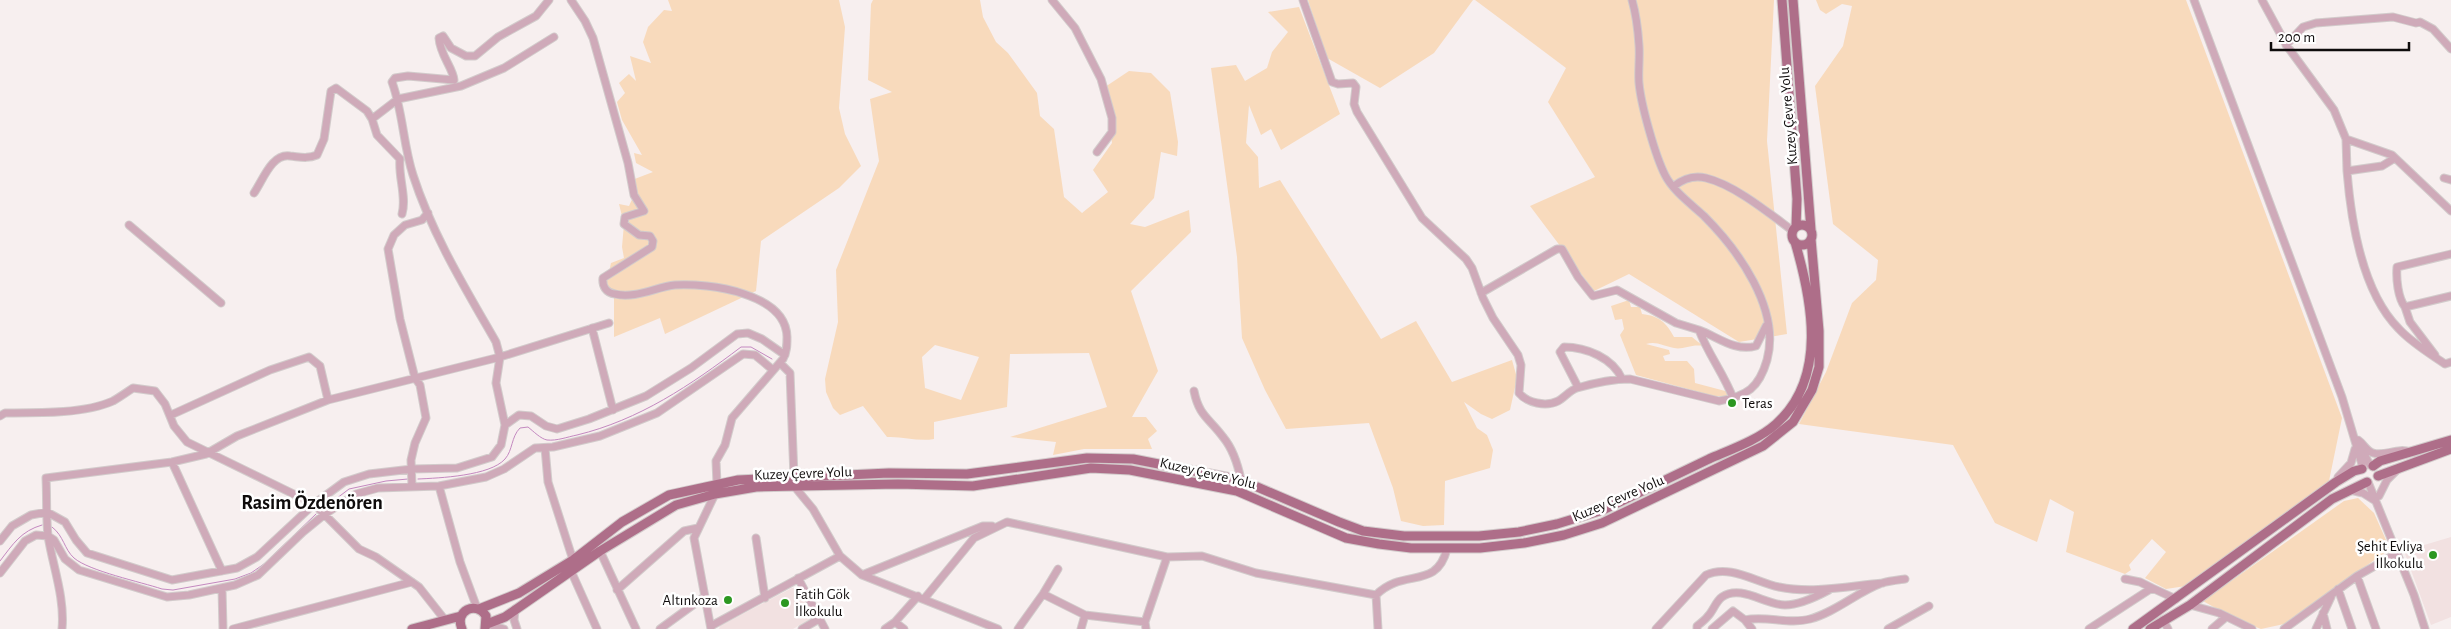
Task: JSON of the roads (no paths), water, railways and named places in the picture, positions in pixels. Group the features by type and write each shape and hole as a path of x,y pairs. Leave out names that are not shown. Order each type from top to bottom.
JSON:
{"main road":[{"name":"Kuzey Çevre Yolu","path":"486,626 515,609 600,551 676,505 715,494 756,487 889,473 967,474 1088,458 1133,459 1241,480 1363,531 1404,536 1479,536 1519,532 1557,524 1603,510 1761,435 1787,413 1801,391 1808,373 1812,337 1804,274 1795,242 1794,229 1797,199 1782,0"},
{"name":"Kuzey Çevre Yolu","path":"461,616 468,609 478,608 519,593 573,560 622,522 670,495 738,480 973,486 1091,468 1130,470 1237,491 1346,538 1411,548 1480,548 1538,541 1602,523 1762,446 1782,433 1802,411 1812,390 1819,367 1819,331 1793,0"},
{"path":"1794,229 1804,225 1811,234 1804,245 1795,242"},
{"path":"2133,629 2336,482 2354,471 2451,440"},
{"path":"2150,629 2190,605 2332,499 2347,490 2400,467 2451,449"},
{"path":"2367,467 2362,476 2372,480"},
{"path":"2367,467 2378,471 2372,480"},
{"path":"478,608 486,616 486,626"},
{"path":"412,629 461,616 462,629"}],"street":[{"path":"0,541 12,526 31,515 47,512 65,522 87,553 172,580 236,568 257,557 314,504 344,482 368,474 412,469 457,468 492,457 501,445 505,425 496,383 500,357 496,342 438,240 412,174 398,99 392,82 395,78 408,76 454,80 454,74 444,59 439,38 443,36 451,48 466,56 475,56 498,37 536,16 549,0"},
{"path":"571,0 585,21 593,38 628,163 634,195 644,211 625,217 624,224 639,235 650,236 653,241 652,248 603,278 603,284 607,291 625,295 675,285 728,290 748,295 776,311 786,329 785,355 732,418 725,445 716,460 717,484"},
{"path":"1052,0 1075,28 1101,78 1112,118 1112,132 1097,152"},
{"path":"1303,0 1332,82 1338,84 1353,83 1356,87 1356,108 1422,218 1466,259 1493,318 1518,355 1521,365 1519,393 1523,398 1541,404 1556,402 1578,387 1601,381 1622,379 1719,401 1733,398 1740,396 1762,378 1769,353 1768,316 1762,297 1734,253 1705,218 1665,176 1647,120 1639,83 1639,45 1632,0"},
{"path":"2194,0 2367,467"},
{"path":"2262,0 2286,45 2334,110 2346,139 2350,207 2356,239 2373,288 2397,328 2445,364 2451,362"},
{"path":"2286,45 2303,27 2316,23 2393,17 2416,23 2420,22 2433,30 2451,49"},
{"path":"372,119 398,99 462,86 504,68 554,37"},
{"path":"254,193 276,159 286,155 306,158 317,155 324,139 332,89 336,88 367,111 372,119 377,135 400,159 400,182 404,208 402,214"},
{"path":"2346,139 2395,158 2451,211"},
{"path":"2347,171 2382,166 2395,158"},
{"path":"1674,186 1683,179 1706,178 1732,190 1794,229"},
{"path":"412,486 411,460 415,443 422,432 426,418 420,385 415,378 400,319 388,249 394,235 405,225 422,220 428,213"},
{"path":"129,225 221,304"},
{"path":"1481,293 1557,248 1562,250 1578,277 1593,296 1617,290 1676,323 1717,337 1732,346 1748,349 1756,346 1764,333 1768,316"},
{"path":"2436,358 2431,347 2410,322 2400,294 2397,267 2451,254"},
{"path":"2405,307 2451,296"},
{"path":"62,629 58,577 48,536 46,478 172,462 206,454 237,436 328,400 500,357 609,323"},
{"path":"592,328 613,410"},
{"path":"1699,330 1705,348 1719,366 1733,398"},
{"path":"505,425 519,414 531,416 546,426 557,429 613,410 646,396 691,368 737,334 748,333 762,339 785,355"},
{"path":"1578,387 1560,352 1564,347 1578,347 1599,356 1619,370 1622,379"},
{"path":"0,573 25,541 36,535 48,536 54,540 65,559 79,570 166,597 190,595 222,588 258,575 324,514 356,494 378,488 439,486 486,476 504,469 535,448 544,448 600,436 657,413 743,354 755,355 773,370"},
{"path":"171,415 270,370 309,357 320,366 328,400"},
{"path":"780,363 790,373 794,482 840,556 862,575 998,629"},
{"path":"0,416 4,413 53,413 99,405 113,401 133,388 154,391 165,404 174,426 187,442 206,454 228,461 314,504 359,549 376,557 412,582 433,603 445,620"},
{"path":"1194,391 1198,408 1224,437 1238,465 1241,480"},
{"path":"2357,443 2373,453 2403,450 2410,452"},
{"path":"2336,482 2338,477 2351,463 2357,443"},
{"path":"544,448 548,482 573,560"},
{"path":"172,462 222,571"},
{"path":"2377,499 2387,480 2400,467"},
{"path":"2372,480 2381,514 2414,595 2425,629"},
{"path":"439,486 460,562 478,608"},
{"path":"2347,490 2363,493 2377,499"},
{"path":"715,494 694,538 711,627 840,556"},
{"path":"885,629 921,597 974,538 1007,522 1017,522 1167,557 1202,556 1256,573 1376,594"},
{"path":"862,575 983,526 996,526"},
{"path":"617,590 684,531 698,528"},
{"path":"756,538 765,598"},
{"path":"1376,594 1383,588 1405,578 1433,574 1445,558 1447,549"},
{"path":"600,551 636,629"},
{"path":"2284,629 2357,576 2396,554"},
{"path":"1043,594 1085,615 1145,625 1167,557"},
{"path":"1018,629 1058,569"},
{"path":"1656,629 1706,574 1716,570 1780,587 1812,590 1905,579"},
{"path":"571,571 597,629"},
{"path":"2357,576 2376,629"},
{"path":"798,578 825,629"},
{"path":"2125,579 2140,582 2176,599"},
{"path":"233,629 412,582"},
{"path":"1745,620 1752,618 1786,622 1808,620 1829,612 1883,583"},
{"path":"1697,629 1697,626 1708,616 1721,597 1732,594 1744,594 1768,603 1787,605 1810,599 1836,587"},
{"path":"222,588 223,629"},
{"path":"2089,629 2152,588"},
{"path":"2316,629 2335,591"},
{"path":"2335,591 2352,629"},
{"path":"1376,594 1378,629"},
{"path":"660,629 704,596"},
{"path":"2190,605 2226,617 2252,629"},
{"path":"1888,629 1929,606"},
{"path":"515,609 514,620 517,629"},
{"path":"1712,629 1734,611 1752,629"},
{"path":"2323,612 2327,629"},
{"path":"1081,629 1085,615"},
{"path":"2212,629 2226,617"},
{"path":"802,629 819,619"},
{"path":"2163,620 2168,629"},
{"path":"895,622 904,629"},
{"path":"486,626 504,629"}],"waterway":[{"path":"418,479 476,473 498,465 508,455 515,435 520,428 528,427 537,435 547,440 554,440 577,435 622,420 664,400 703,375 741,347 751,347 772,359"},
{"path":"324,508 349,489 386,481 408,479"},
{"path":"52,527 59,534 68,551 81,563 116,576 162,589 173,590 235,579 251,573 264,564 316,514"},
{"path":"0,561 13,544 23,535 42,525"}],"place":[{"name":"Teras","path":"1732,403"},
{"name":"Şehit Evliya İlkokulu","path":"2433,555"},
{"name":"Altınkoza","path":"728,600"},
{"name":"Fatih Gök İlkokulu","path":"785,603"}],"district":[{"name":"Rasim Özdenören","path":"312,502"}]}
